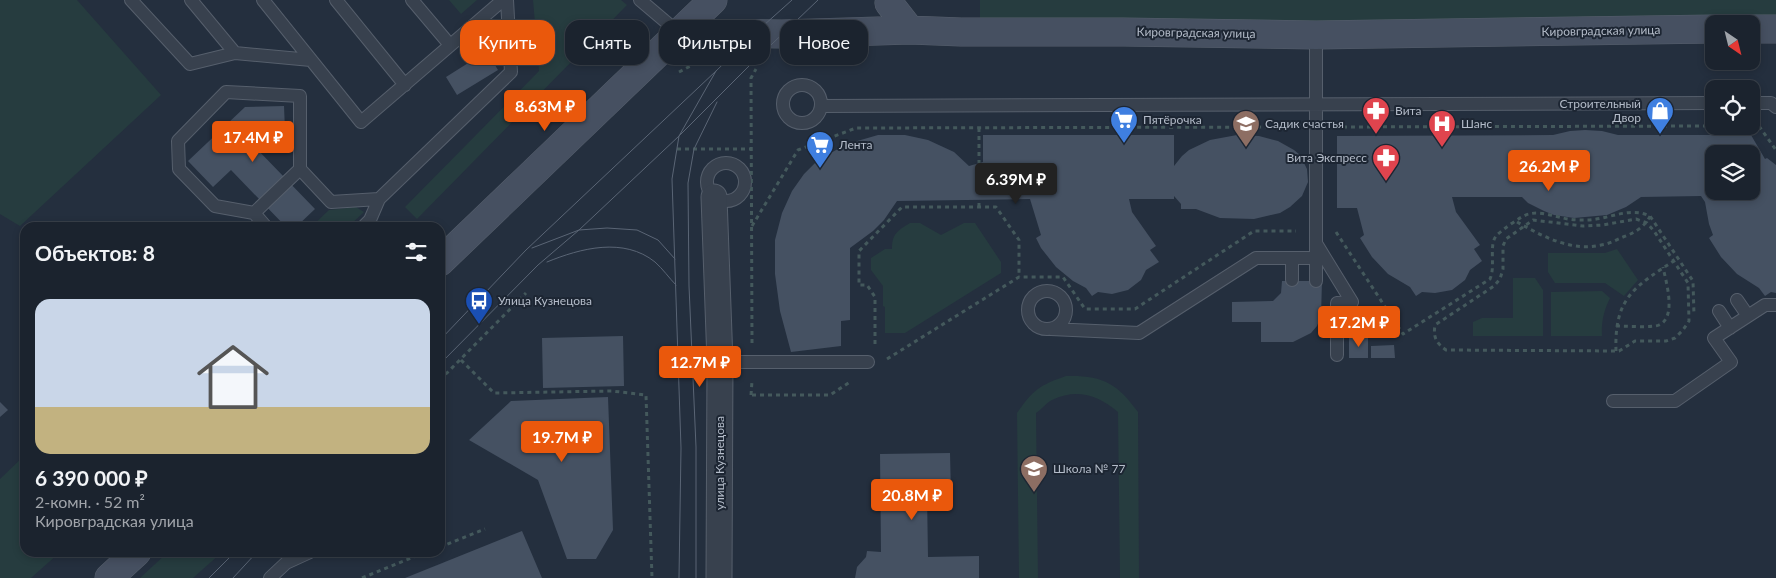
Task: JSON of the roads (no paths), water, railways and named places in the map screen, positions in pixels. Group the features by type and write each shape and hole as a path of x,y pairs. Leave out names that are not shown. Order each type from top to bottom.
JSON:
{"main road":[{"path":"692,20 713,0"},
{"path":"890,0 889,3 910,30"},
{"path":"1760,29 1776,29"},
{"name":"Кировградская улица","path":"770,34 910,30 1316,34 1705,30"},
{"path":"445,257 659,52"},
{"path":"109,578 132,557"}],"street":[{"name":"улица Кузнецова","path":"714,197 720,362 719,578"}],"lane":[{"path":"131,0 190,64 236,53 311,60"},
{"path":"191,0 236,53"},
{"path":"263,0 362,122 503,0"},
{"path":"336,0 405,85"},
{"path":"412,0 450,46"},
{"path":"368,222 379,199 511,72 507,0"},
{"path":"640,0 664,20"},
{"path":"1316,34 1316,281"},
{"path":"262,222 254,213 215,206 179,169 178,141 226,92 300,96 300,169 331,202 379,199"},
{"path":"821,106 1705,103"},
{"path":"1760,103 1771,103 1776,107"},
{"path":"254,213 300,169"},
{"path":"1316,244 1352,302 1336,303 1337,355"},
{"path":"1051,329 1139,333 1256,258 1316,258"},
{"path":"1292,258 1292,280"},
{"path":"1737,300 1748,316"},
{"path":"1613,401 1675,401 1731,362 1714,338 1765,305 1776,305"},
{"path":"1719,311 1730,328"},
{"path":"720,362 868,362"},
{"path":"270,578 286,563 299,557"}],"tram line":[{"path":"445,335 526,250 792,0"},
{"path":"445,359 538,265 579,230 679,136 818,0"},
{"path":"679,578 681,448 672,179 679,136 716,71"},
{"path":"696,578 696,447 689,286 688,183 694,149 717,102"},
{"path":"532,248 579,230 607,228 637,230 658,240 675,259"},
{"path":"547,262 588,249 602,247 630,249 643,254 655,262 676,285"},
{"path":"209,578 230,557"},
{"path":"233,578 252,557"}],"place":[{"name":"Вита","path":"1376,135"},
{"name":"Строительный Двор","path":"1660,135"},
{"name":"Пятёрочка","path":"1124,144"},
{"name":"Садик счастья","path":"1246,148"},
{"name":"Шанс","path":"1442,148"},
{"name":"Лента","path":"820,169"},
{"name":"Вита Экспресс","path":"1386,182"},
{"name":"Улица Кузнецова","path":"479,325"},
{"name":"Школа № 77","path":"1034,493"}]}
